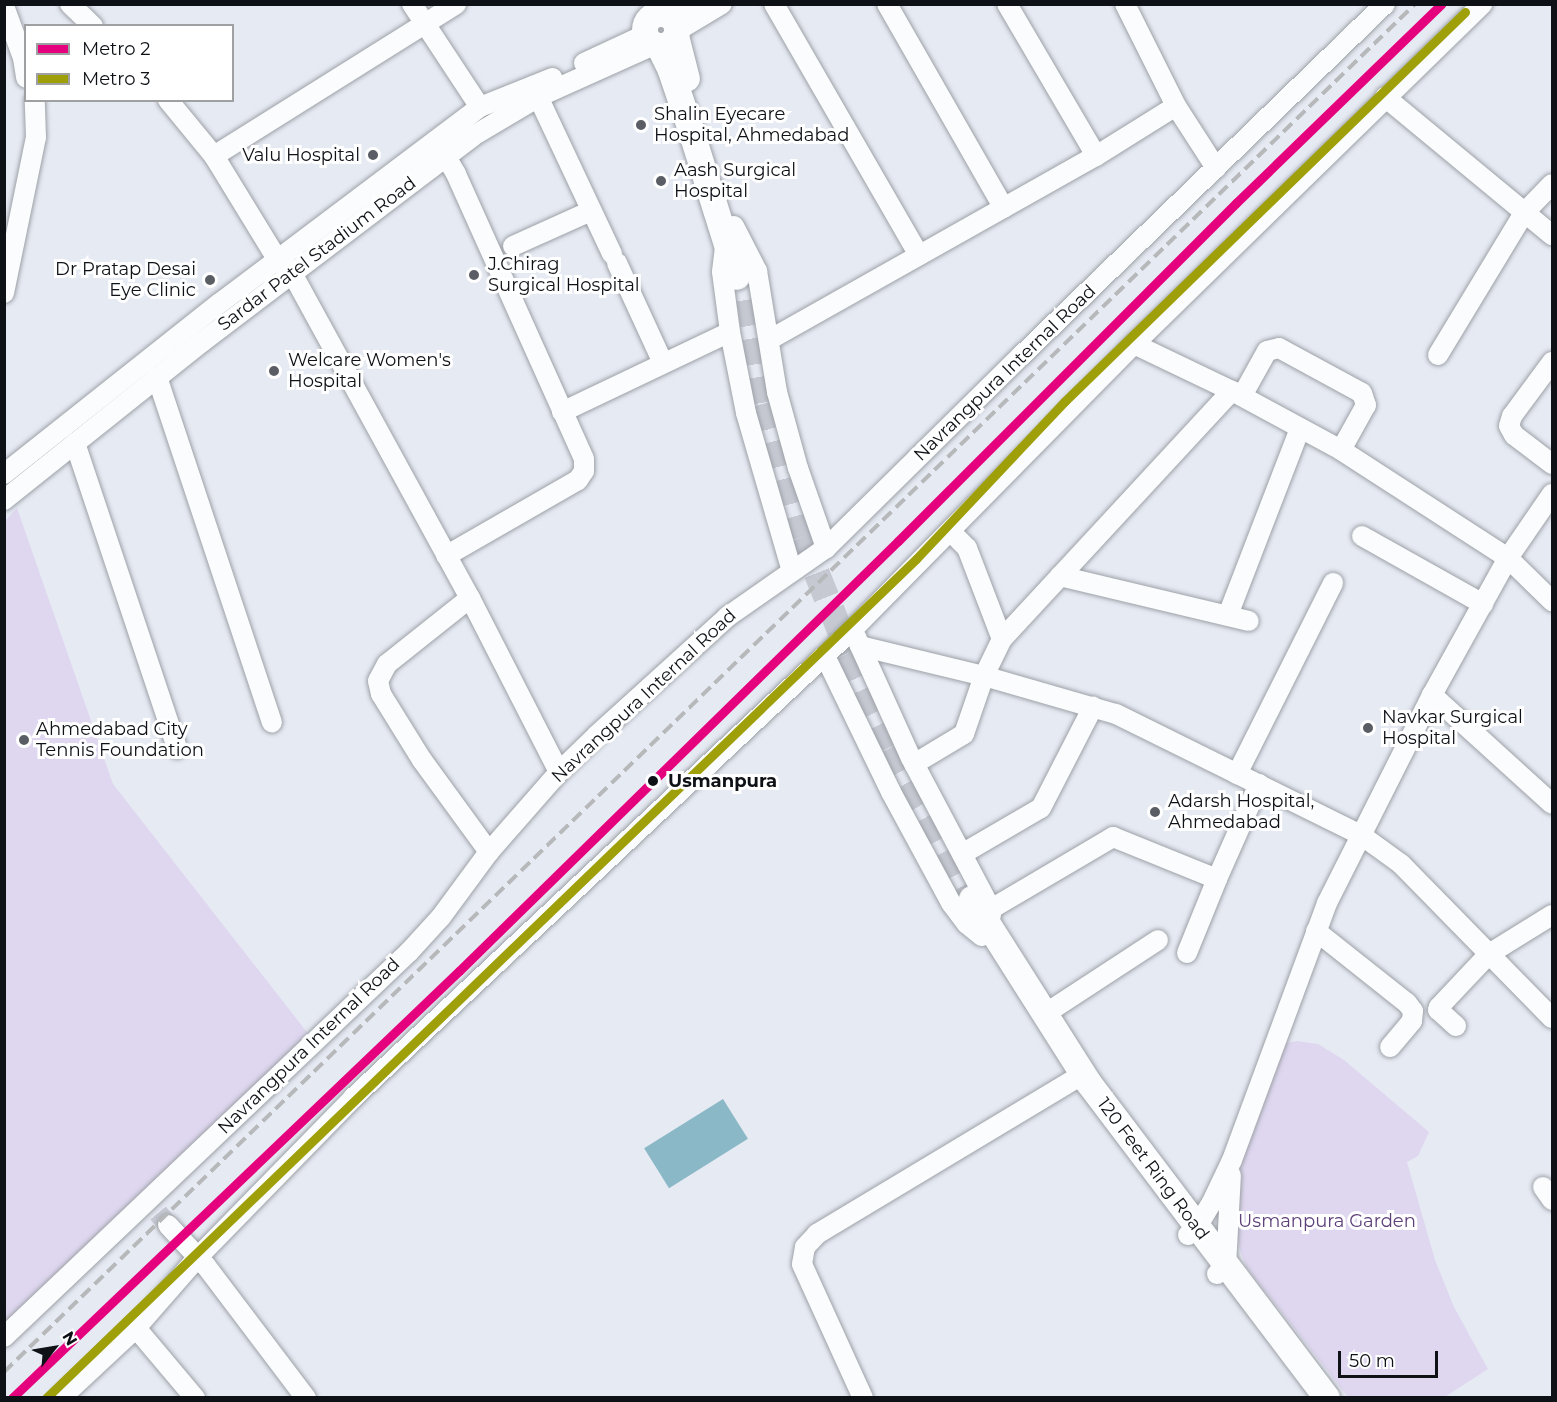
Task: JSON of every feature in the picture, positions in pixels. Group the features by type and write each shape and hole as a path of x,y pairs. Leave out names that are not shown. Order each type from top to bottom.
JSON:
{"main road":[{"path":"659,25 683,65 740,269"},
{"name":"120 Feet Ring Road","path":"980,916 1088,1082 1310,1398"},
{"name":"120 Feet Ring Road","path":"980,916 1073,1080 1136,1169 1192,1231"},
{"name":"120 Feet Ring Road","path":"1221,1270 1327,1398"}],"street":[{"path":"20,4 24,24"},
{"path":"70,4 91,24"},
{"path":"412,4 480,107"},
{"path":"214,156 456,4"},
{"path":"659,25 693,4"},
{"path":"659,25 722,4"},
{"path":"774,4 919,255"},
{"path":"887,4 1004,208"},
{"path":"1007,4 1096,156"},
{"path":"1125,4 1176,106 1216,168"},
{"name":"Navrangpura Internal Road","path":"4,1337 158,1213 441,917 489,852 559,772 727,617 826,548 1385,4"},
{"path":"62,1398 136,1328 198,1257 354,1098 825,656 856,638 950,531 1134,344 1482,4"},
{"path":"4,6 24,65"},
{"name":"Sardar Patel Stadium Road","path":"4,474 277,259 441,148 473,136 537,91 659,25"},
{"path":"537,91 663,363"},
{"name":"Sardar Patel Stadium Road","path":"4,501 157,377 292,273 441,148 480,107 537,91"},
{"path":"1385,97 1552,234"},
{"path":"4,293 13,215 21,188 28,102"},
{"path":"4,255 36,137 35,102"},
{"path":"170,102 214,156 277,259 292,273 470,598 559,772"},
{"path":"769,340 1096,156 1176,106"},
{"path":"441,148 585,459 584,471 578,480 446,556"},
{"path":"1438,355 1524,213 1552,184"},
{"path":"513,246 591,211"},
{"path":"730,232 722,272 730,332 746,413 792,571"},
{"path":"730,232 757,271 777,392 798,468 826,548"},
{"path":"562,412 730,332"},
{"path":"1134,344 1237,394 1341,450 1508,558 1552,601"},
{"path":"915,764 968,730 984,676 1002,639 1237,394 1267,351 1279,348 1362,393 1366,405 1341,450"},
{"path":"1552,362 1512,416 1509,426 1514,435 1552,464"},
{"path":"157,377 272,722"},
{"path":"1228,615 1300,428"},
{"path":"75,442 177,748"},
{"path":"1192,1231 1232,1160 1327,903 1432,695 1508,558 1552,494"},
{"path":"950,531 967,548 1002,639"},
{"path":"1362,536 1483,604"},
{"path":"1060,576 1249,621"},
{"path":"1237,774 1333,583"},
{"path":"470,598 387,664 378,681 381,694 422,760 489,852"},
{"path":"856,638 1116,714 1361,835 1401,864 1552,1018"},
{"path":"856,638 915,764 962,854 980,916"},
{"path":"825,656 891,792 951,903 967,924 1113,837 1217,879"},
{"path":"1432,695 1552,804"},
{"path":"962,854 1041,808 1093,707"},
{"path":"1187,953 1259,784"},
{"path":"1456,1026 1438,1010 1439,1007 1490,954 1552,915"},
{"path":"1316,930 1407,1003 1413,1011 1412,1021 1390,1047"},
{"path":"1045,1014 1158,940"},
{"path":"863,1398 802,1264 805,1247 818,1234 1073,1080"},
{"path":"1221,1270 1232,1160"},
{"path":"158,1213 198,1257 306,1398"},
{"path":"136,1328 195,1398"}],"green space":[{"path":"17,508 113,784 310,1036 5,1333 4,522"},
{"name":"Usmanpura Garden","path":"1297,1041 1318,1044 1344,1060 1429,1132 1418,1156 1407,1162 1435,1260 1454,1307 1488,1369 1445,1397 1348,1397 1247,1268 1241,1254 1235,1224 1240,1163 1282,1044"}],"water":[{"path":"723,1099 748,1139 669,1188 644,1148"}],"tunnel":[{"path":"743,261 766,403 802,537 849,653 892,747 972,899"},
{"path":"158,1213 168,1225"}],"railway":[{"path":"4,1372 1415,4"}],"metro line":[{"name":"2","path":"12,1398 459,971 898,541 1236,203 1441,4"},
{"name":"3","path":"46,1398 916,559 1065,401 1465,12"}],"place":[{"name":"Shalin Eyecare Hospital, Ahmedabad","path":"641,125"},
{"name":"Valu Hospital","path":"373,155"},
{"name":"Aash Surgical Hospital","path":"661,181"},
{"name":"J.Chirag Surgical Hospital","path":"474,275"},
{"name":"Dr Pratap Desai Eye Clinic","path":"210,280"},
{"name":"Welcare Women's Hospital","path":"274,371"},
{"name":"Navkar Surgical Hospital","path":"1368,728"},
{"name":"Ahmedabad City Tennis Foundation","path":"24,740"},
{"name":"Usmanpura","path":"653,781"},
{"name":"Adarsh Hospital, Ahmedabad","path":"1155,812"}]}
